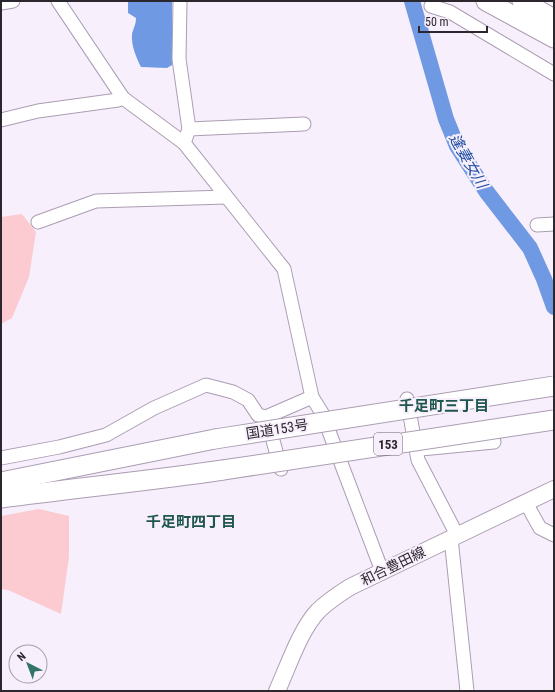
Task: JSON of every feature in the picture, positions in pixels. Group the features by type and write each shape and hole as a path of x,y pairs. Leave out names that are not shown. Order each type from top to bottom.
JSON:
{"highway":[{"path":"486,1 554,38"},
{"path":"522,1 554,19"},
{"name":"国道153号","path":"1,482 215,439 554,386"},
{"name":"153","path":"1,498 155,480 554,420"},
{"path":"1,471 32,466 49,472"},
{"path":"1,507 43,500 62,490"}],"main road":[{"name":"和合豊田線","path":"277,691 304,634 317,612 338,594 382,571 554,489"}],"street":[{"path":"1,3 13,1"},
{"path":"58,1 123,98 184,143 284,269 312,397 322,413 382,571"},
{"path":"180,1 179,59 189,129 184,143"},
{"path":"430,6 450,12 554,74"},
{"path":"1,120 19,114 118,100 123,98"},
{"path":"189,129 304,124"},
{"path":"38,222 96,201 226,197"},
{"path":"537,225 554,224"},
{"path":"1,458 59,447 106,435 154,408 206,385 233,392 248,400 258,415 266,417 312,397"},
{"path":"407,399 418,460 454,537 467,691"},
{"path":"266,417 281,469"},
{"path":"138,488 254,471 340,461 417,449 494,442"},
{"path":"526,503 540,528 554,535"}],"shaded area":[{"path":"22,214 36,232 29,277 12,318 1,324 1,217"},
{"path":"39,509 69,516 69,557 61,614 8,590 1,589 1,516"}],"water":[{"path":"128,1 172,1 172,65 167,68 141,67 132,42 132,34 136,23 136,18 128,13"}],"waterway":[{"name":"逢妻女川","path":"412,1 446,119 457,146 486,191 530,248 544,279 554,307"}],"district":[{"name":"千足町三丁目","path":"444,406"},
{"name":"千足町四丁目","path":"191,522"}]}
